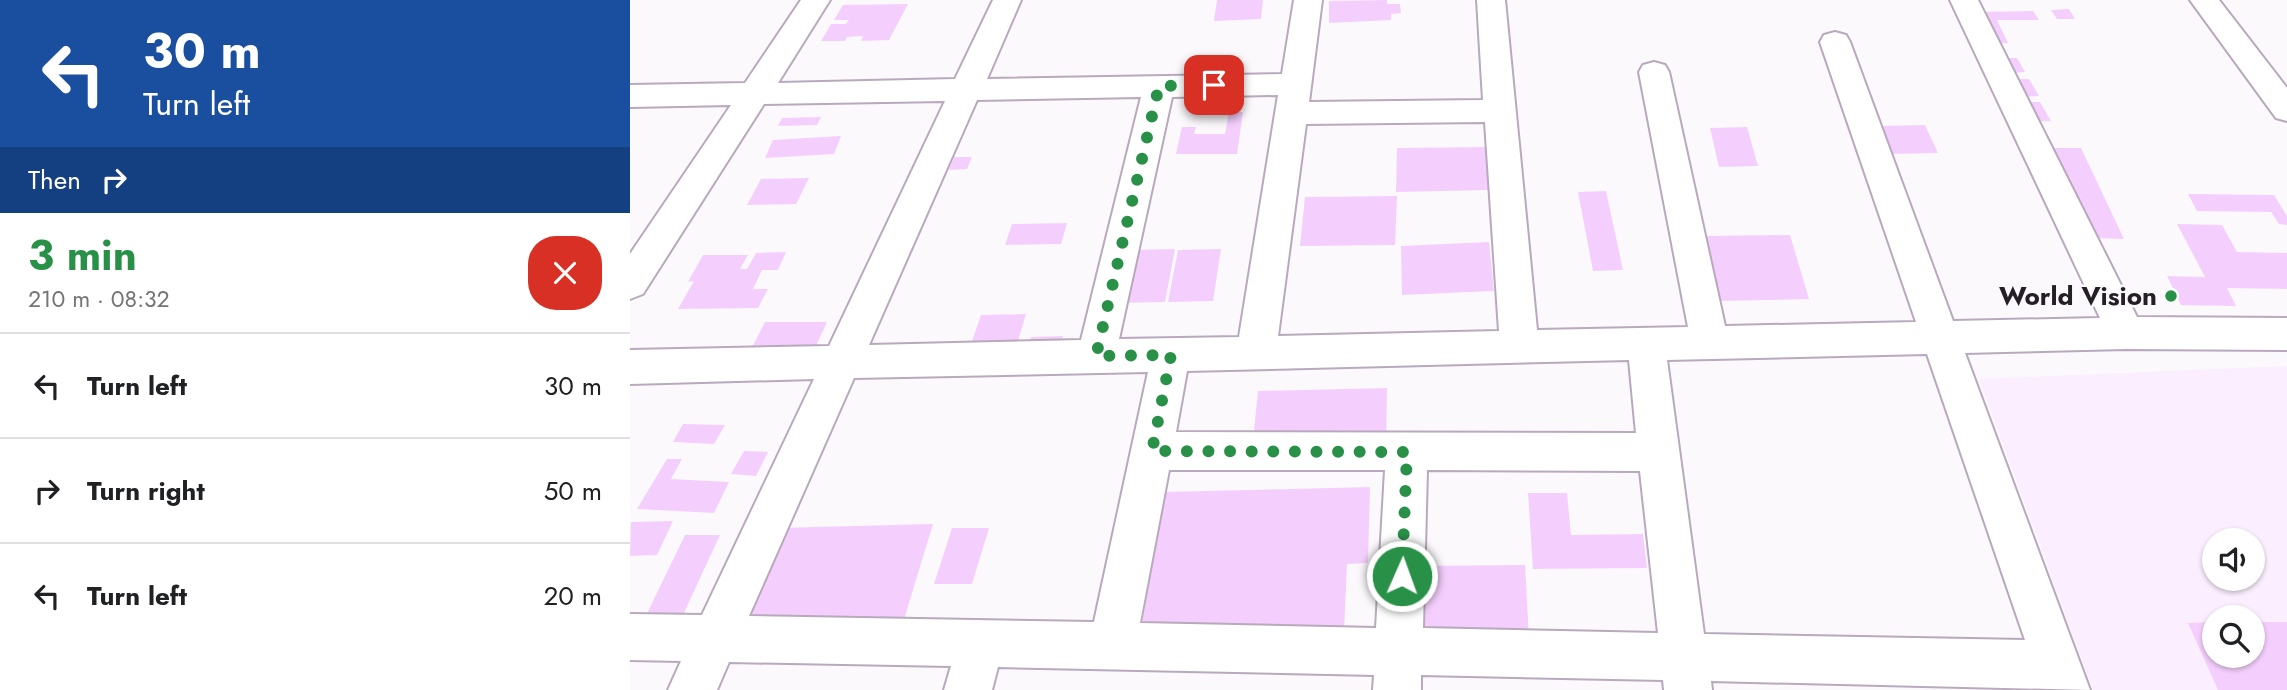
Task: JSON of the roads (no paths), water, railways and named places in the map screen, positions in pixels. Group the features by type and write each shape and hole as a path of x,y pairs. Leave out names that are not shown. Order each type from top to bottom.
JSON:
{"street":[{"path":"630,284 816,0"},
{"path":"692,690 1007,0"},
{"path":"1256,353 1308,0"},
{"path":"1491,0 1519,347"},
{"path":"1964,0 2126,333"},
{"path":"2204,0 2287,110"},
{"path":"630,637 1112,646 1397,671 2062,677 1835,42"},
{"path":"1654,72 1710,343"},
{"path":"630,96 1159,86 1294,99 1500,111"},
{"path":"1096,356 1159,86"},
{"path":"630,367 2126,333 2287,334"},
{"path":"1646,344 1686,674"},
{"path":"1112,646 1171,355"},
{"path":"1152,451 1659,452"},
{"path":"1397,671 1407,452"},
{"path":"968,690 981,644"}],"place":[{"name":"World Vision","path":"2171,296"}]}
